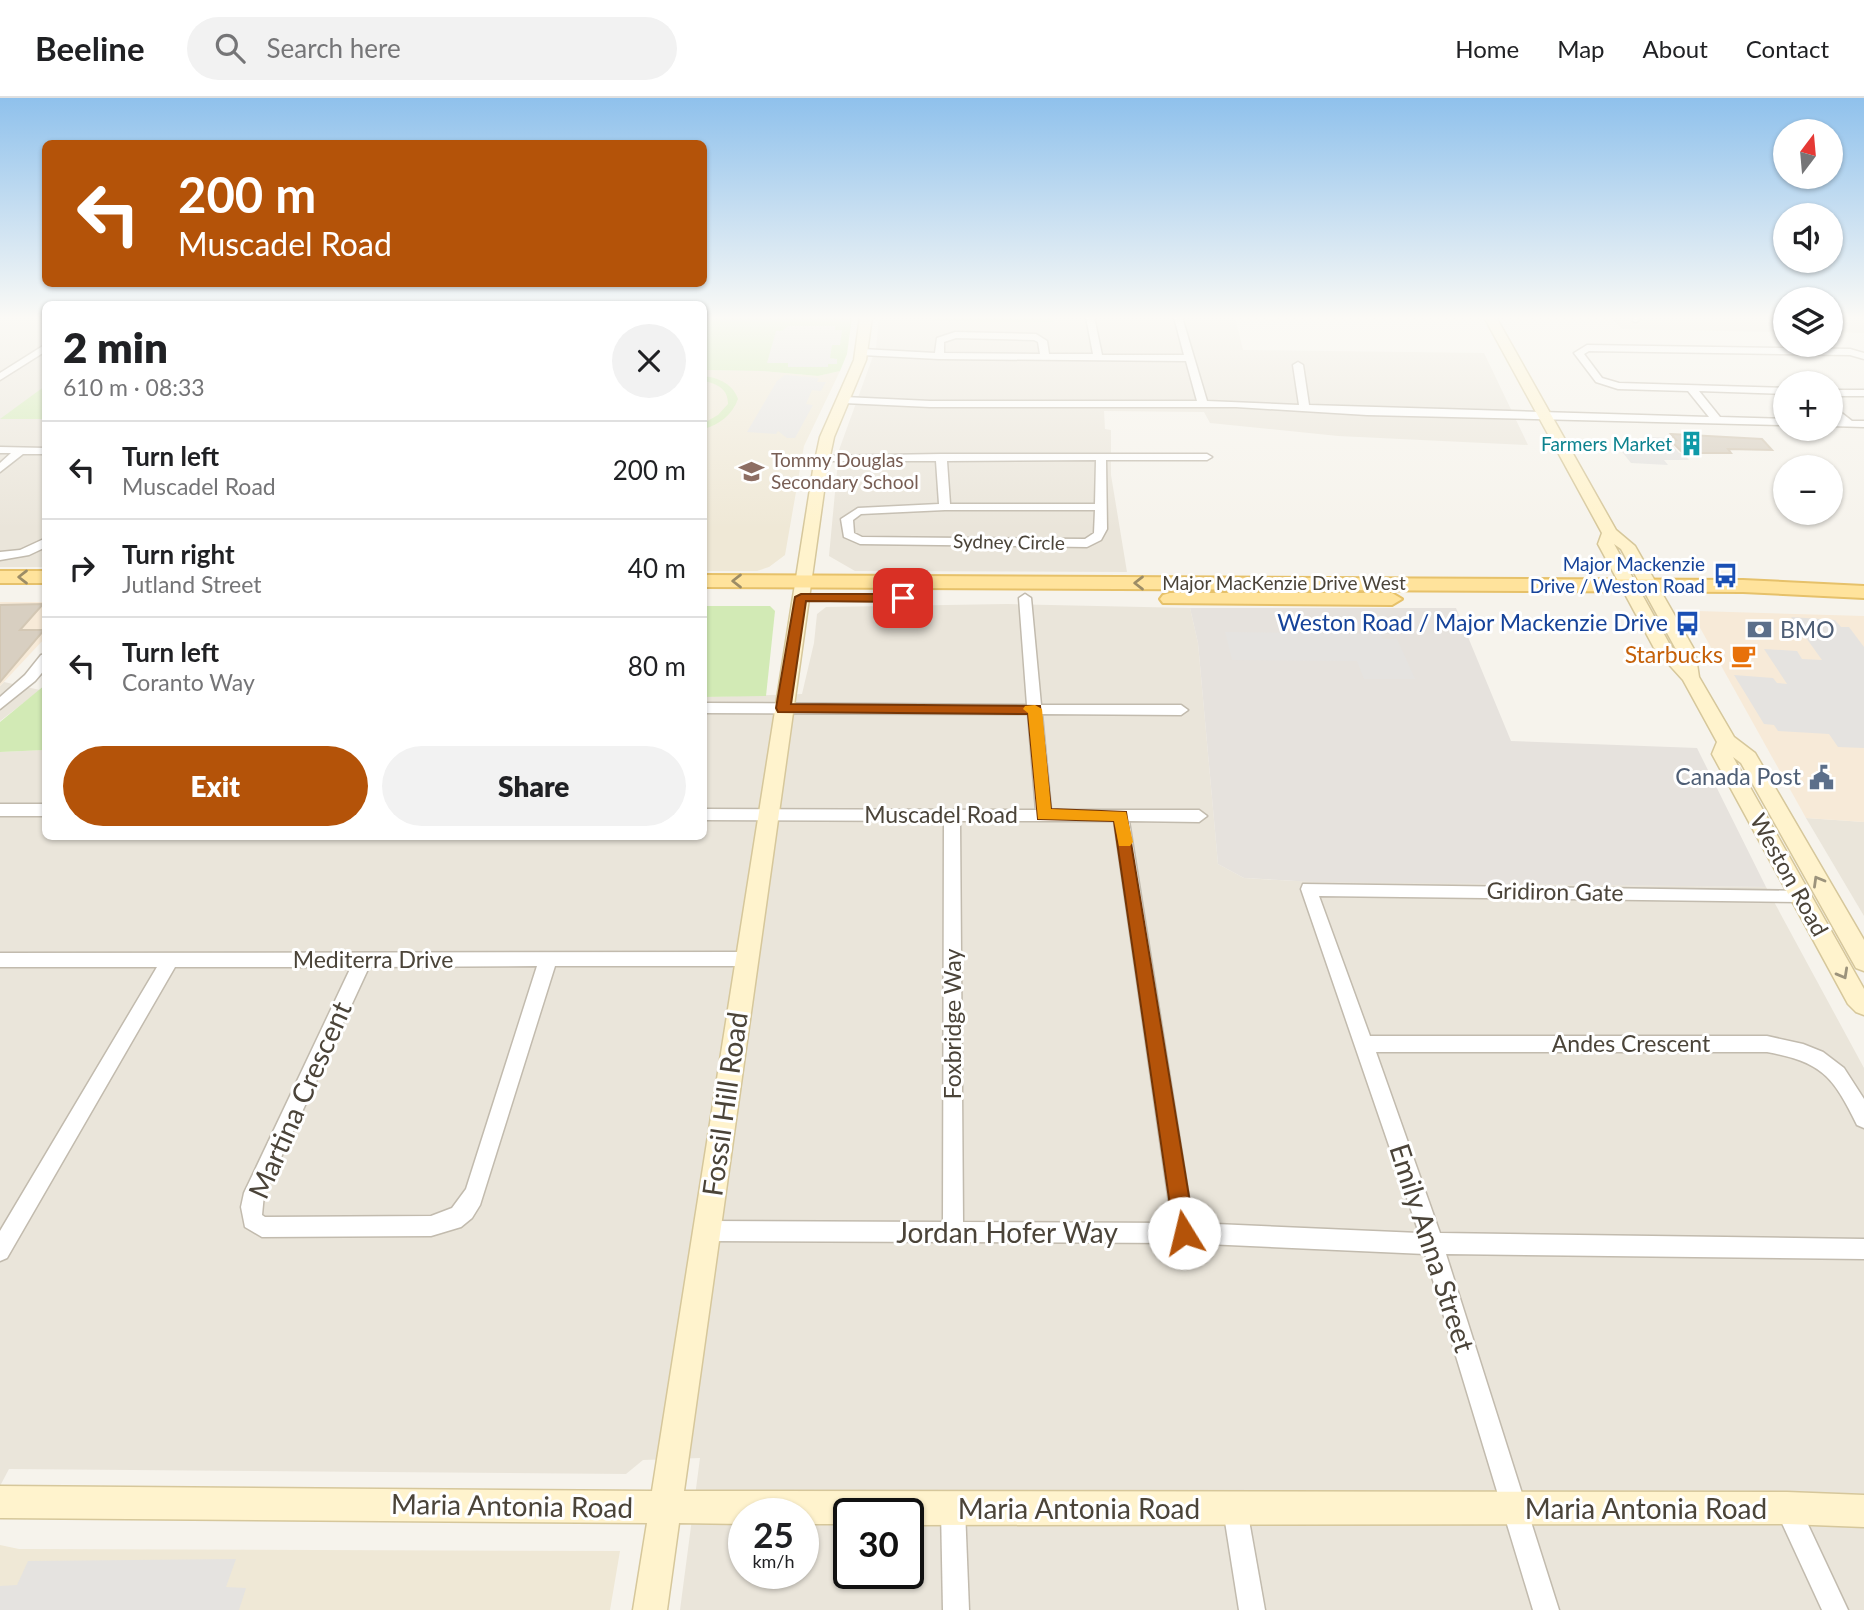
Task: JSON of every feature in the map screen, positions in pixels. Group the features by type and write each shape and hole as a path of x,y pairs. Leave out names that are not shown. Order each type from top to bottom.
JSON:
{"main road":[{"path":"0,577 42,577"},
{"name":"Major MacKenzie Drive West","path":"707,581 1026,604 1347,600 1643,592 1864,603"},
{"name":"Major MacKenzie Drive West","path":"707,597 803,589 1864,592"},
{"path":"0,593 42,593"}],"street":[{"name":"Fossil Hill Road","path":"650,1610 822,458 827,437 849,388"},
{"path":"1198,388 1203,404"},
{"path":"1301,388 1304,407"},
{"name":"Weston Road","path":"1529,388 1610,533 1627,546 1643,592 1686,651 1690,677 1727,742 1748,758 1864,961"},
{"path":"1675,388 1773,391"},
{"path":"1691,388 1717,420"},
{"path":"1843,393 1864,393"},
{"path":"844,400 930,404 1203,404 1367,412 1544,414 1773,422"},
{"path":"1843,418 1850,424"},
{"path":"1843,424 1864,424"},
{"path":"0,450 42,451"},
{"path":"0,469 22,450"},
{"name":"Sydney Circle","path":"941,457 944,507"},
{"path":"1101,457 1101,506"},
{"path":"822,458 1207,457"},
{"name":"Sydney Circle","path":"1101,506 1101,533 1097,540 1087,543 860,540 846,532 847,519 858,511 944,507 1101,506"},
{"path":"0,555 25,553 42,543"},
{"path":"1026,604 1044,815"},
{"path":"0,704 30,678 42,663"},
{"path":"707,708 1181,710"},
{"name":"Weston Road","path":"1727,742 1722,754 1856,997 1864,1005"},
{"path":"0,810 42,810"},
{"name":"Muscadel Road","path":"707,814 1199,816"},
{"name":"Foxbridge Way","path":"952,816 953,1233"},
{"path":"1121,816 1184,1233"},
{"name":"Gridiron Gate","path":"1309,889 1801,896"},
{"name":"Emily Anna Street","path":"1309,889 1433,1243 1546,1610"},
{"name":"Mediterra Drive","path":"0,960 746,959"},
{"path":"0,1251 170,960"},
{"name":"Martina Crescent","path":"363,960 254,1193 252,1220 262,1227 431,1226 446,1224 461,1216 471,1204 476,1190 548,960"},
{"name":"Andes Crescent","path":"1363,1044 1767,1044 1800,1049 1821,1058 1851,1092 1864,1119"},
{"name":"Jordan Hofer Way","path":"706,1231 1184,1233 1433,1243"},
{"path":"1433,1243 1864,1249"},
{"name":"Maria Antonia Road","path":"0,1502 953,1509 1787,1508 1864,1511"},
{"path":"1787,1508 1835,1610"},
{"path":"953,1509 956,1610"},
{"path":"1235,1509 1252,1610"}],"shaded area":[{"path":"0,388 42,388 42,567 0,567"},
{"name":"Tommy Douglas Secondary School","path":"707,388 832,388 804,446 785,555 769,567 757,571 707,571"},
{"path":"773,388 823,388 821,391 812,390 806,404 813,405 795,438 787,438 778,431 776,434 747,432"},
{"path":"862,388 1501,388 1528,445 1338,436 1210,423 1204,412 1104,411 1105,429 1111,430 1111,475 1127,572 855,571 829,556 839,450"},
{"path":"1652,437 1666,438 1689,460 1664,460 1668,465 1631,463 1619,448 1663,452"},
{"path":"0,602 42,602 42,641 0,686"},
{"path":"1007,604 1190,608 1198,643 1218,864 1244,878 1295,881 1766,887 1864,1068 1864,1610 680,1610 700,1458 643,1460 626,1474 9,1469 0,1486 0,752 42,750 42,840 707,840 707,697 802,694 814,643 817,614 826,607"},
{"path":"1190,608 1456,608 1511,741 1697,748 1766,887 1314,882 1244,878 1218,864 1198,643"},
{"path":"1693,613 1864,616 1864,822 1806,818 1694,617"},
{"path":"1791,617 1835,620 1841,627 1849,627 1864,647 1864,748 1838,747 1829,734 1778,731 1774,725 1764,724 1734,675 1773,678 1777,683 1787,684 1764,649 1797,651 1802,659 1822,660"},
{"path":"1225,632 1381,634 1383,639 1397,639 1415,679 1364,679 1357,661 1232,660"},
{"path":"4,682 40,690 0,721 0,686"},
{"path":"1806,818 1864,822 1864,916"},
{"path":"0,1545 19,1549 620,1551 610,1610 0,1610"},
{"path":"236,1559 226,1587 246,1588 239,1610 0,1610 0,1586 17,1585 28,1561"}],"green space":[{"path":"42,388 42,419 0,419"},
{"path":"720,388 731,388 738,399 725,418 707,428 707,421 718,415 728,404 724,391"},
{"path":"707,606 770,606 775,611 766,696 707,697"},
{"path":"42,687 42,750 0,752 0,722"}],"building":[{"name":"Farmers Market","path":"1671,434 1762,439 1772,450 1728,449 1731,453 1683,453 1670,440 1676,440"},
{"path":"42,604 20,630 42,630 42,632 0,682 0,605"}],"slow traffic":[{"path":"1030,709 1035,709 1044,815 1121,816 1125,842"}],"place":[{"name":"Farmers Market","path":"1692,444"},
{"name":"Tommy Douglas Secondary School","path":"751,471"},
{"name":"Major Mackenzie Drive / Weston Road","path":"1725,575"},
{"name":"Weston Road / Major Mackenzie Drive","path":"1688,623"},
{"name":"BMO","path":"1760,630"},
{"name":"Starbucks","path":"1743,655"},
{"name":"Canada Post","path":"1821,777"}],"route":[{"path":"903,598 801,597 783,708 1035,709 1044,815 1121,816 1184,1233"}]}
